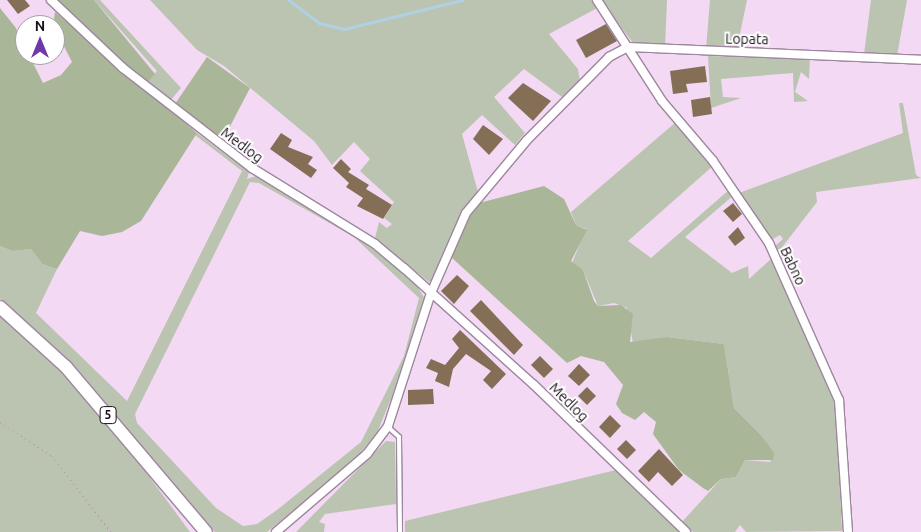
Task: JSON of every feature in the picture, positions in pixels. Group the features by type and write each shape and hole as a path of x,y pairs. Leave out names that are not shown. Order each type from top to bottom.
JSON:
{"main road":[{"name":"5","path":"0,307 66,367 206,532"}],"street":[{"name":"Medlog","path":"51,0 170,106 277,185 375,244 534,385 686,532"},
{"path":"276,532 367,454 388,426 431,293 466,213 478,197 588,77 609,57 628,47 597,0"},
{"name":"Lopata","path":"628,47 921,60"},
{"name":"Babno","path":"628,47 662,101 713,161 768,243 830,378 842,427 848,532"}],"lane":[{"path":"388,426 399,437 400,532"}],"path":[{"path":"0,422 52,456 111,532"}],"green space":[{"path":"55,0 94,0 155,74 147,83"},
{"path":"94,0 100,0 181,88 170,101 147,83 157,71"},
{"path":"150,0 593,0 599,7 549,34 578,69 580,81 562,97 524,69 494,97 525,133 515,145 482,115 462,134 478,192 460,217 434,280 429,282 375,238 379,222 387,228 392,224 384,218 394,202 360,171 370,159 354,142 332,165 314,141 224,66 197,50"},
{"path":"601,0 667,0 665,47 633,43"},
{"path":"710,0 747,0 737,48 706,49"},
{"path":"871,0 907,0 897,56 864,54"},
{"path":"0,8 15,27 15,65 34,65 43,83 61,75 72,62 65,48 65,21 197,133 141,221 122,232 102,236 80,231 57,269 42,264 31,249 12,251 0,246"},
{"path":"708,56 810,58 809,79 801,72 795,92 808,101 794,102 793,73 721,79 723,97 741,98 711,108"},
{"path":"207,57 250,88 226,134 218,138 175,104"},
{"path":"899,103 903,103 916,175 921,178 816,192 817,202 776,255 775,246 783,239 780,235 771,240 739,193 903,133"},
{"path":"676,122 714,165 628,241 651,258 730,189 735,194 685,237 732,273 748,266 749,279 772,258 836,399 842,531 746,532 740,525 735,532 693,532 682,522 721,479 736,477 745,460 771,462 760,434 734,408 724,344 667,337 633,344 627,308 614,303 598,306 583,270 572,263 586,229 576,225 571,212"},
{"path":"197,133 249,172 247,179 256,176 356,236 414,281 425,299 404,367 377,433 351,464 267,532 215,532 62,355 0,298 0,246 12,251 31,249 42,264 57,269 36,313 127,401 242,171 195,135","holes":["250,182 259,183 354,237 419,298 404,356 361,442 277,510 257,524 243,526 216,508 137,423 135,414"]},
{"path":"544,186 564,199 576,225 587,230 571,261 583,270 594,301 598,306 621,305 633,314 630,342 667,337 724,344 734,408 760,434 774,453 773,460 745,460 736,477 721,479 708,491 703,488 679,470 653,434 656,422 644,412 635,420 622,413 616,404 623,385 604,362 581,356 567,363 451,257 466,219 479,203"},
{"path":"0,315 58,369 120,437 190,532 0,532"},
{"path":"386,441 395,442 396,504 325,514 319,522 325,524 324,532 296,532"},
{"path":"616,470 681,532 405,532 405,521"}],"building":[{"path":"7,0 25,0 30,6 18,14"},
{"path":"606,24 617,41 586,58 576,40"},
{"path":"705,66 707,82 686,84 688,92 673,94 670,71"},
{"path":"523,83 551,101 533,121 508,98"},
{"path":"710,97 712,114 693,117 691,100"},
{"path":"483,125 503,139 489,155 473,139"},
{"path":"281,133 292,140 288,147 313,157 308,164 317,170 311,178 270,149"},
{"path":"341,159 351,169 348,172 369,185 366,189 392,205 383,219 357,206 363,198 346,187 349,183 333,168"},
{"path":"733,203 742,214 733,222 723,211"},
{"path":"738,227 745,238 735,246 728,237"},
{"path":"457,275 469,286 454,304 441,291"},
{"path":"481,300 523,345 514,355 470,311"},
{"path":"460,330 506,374 492,389 483,380 491,371 466,354 453,369 449,387 435,381 438,373 426,368 431,359 445,365 459,348 452,339"},
{"path":"540,356 553,369 544,378 531,365"},
{"path":"579,364 590,375 579,386 568,376"},
{"path":"587,387 596,396 587,405 578,396"},
{"path":"433,389 434,404 408,405 408,390"},
{"path":"610,415 621,426 610,438 599,427"},
{"path":"626,440 636,450 627,459 617,449"},
{"path":"659,449 683,475 672,486 658,472 649,482 638,471"}],"waterway":[{"path":"289,0 319,23 344,29 462,0"}]}
